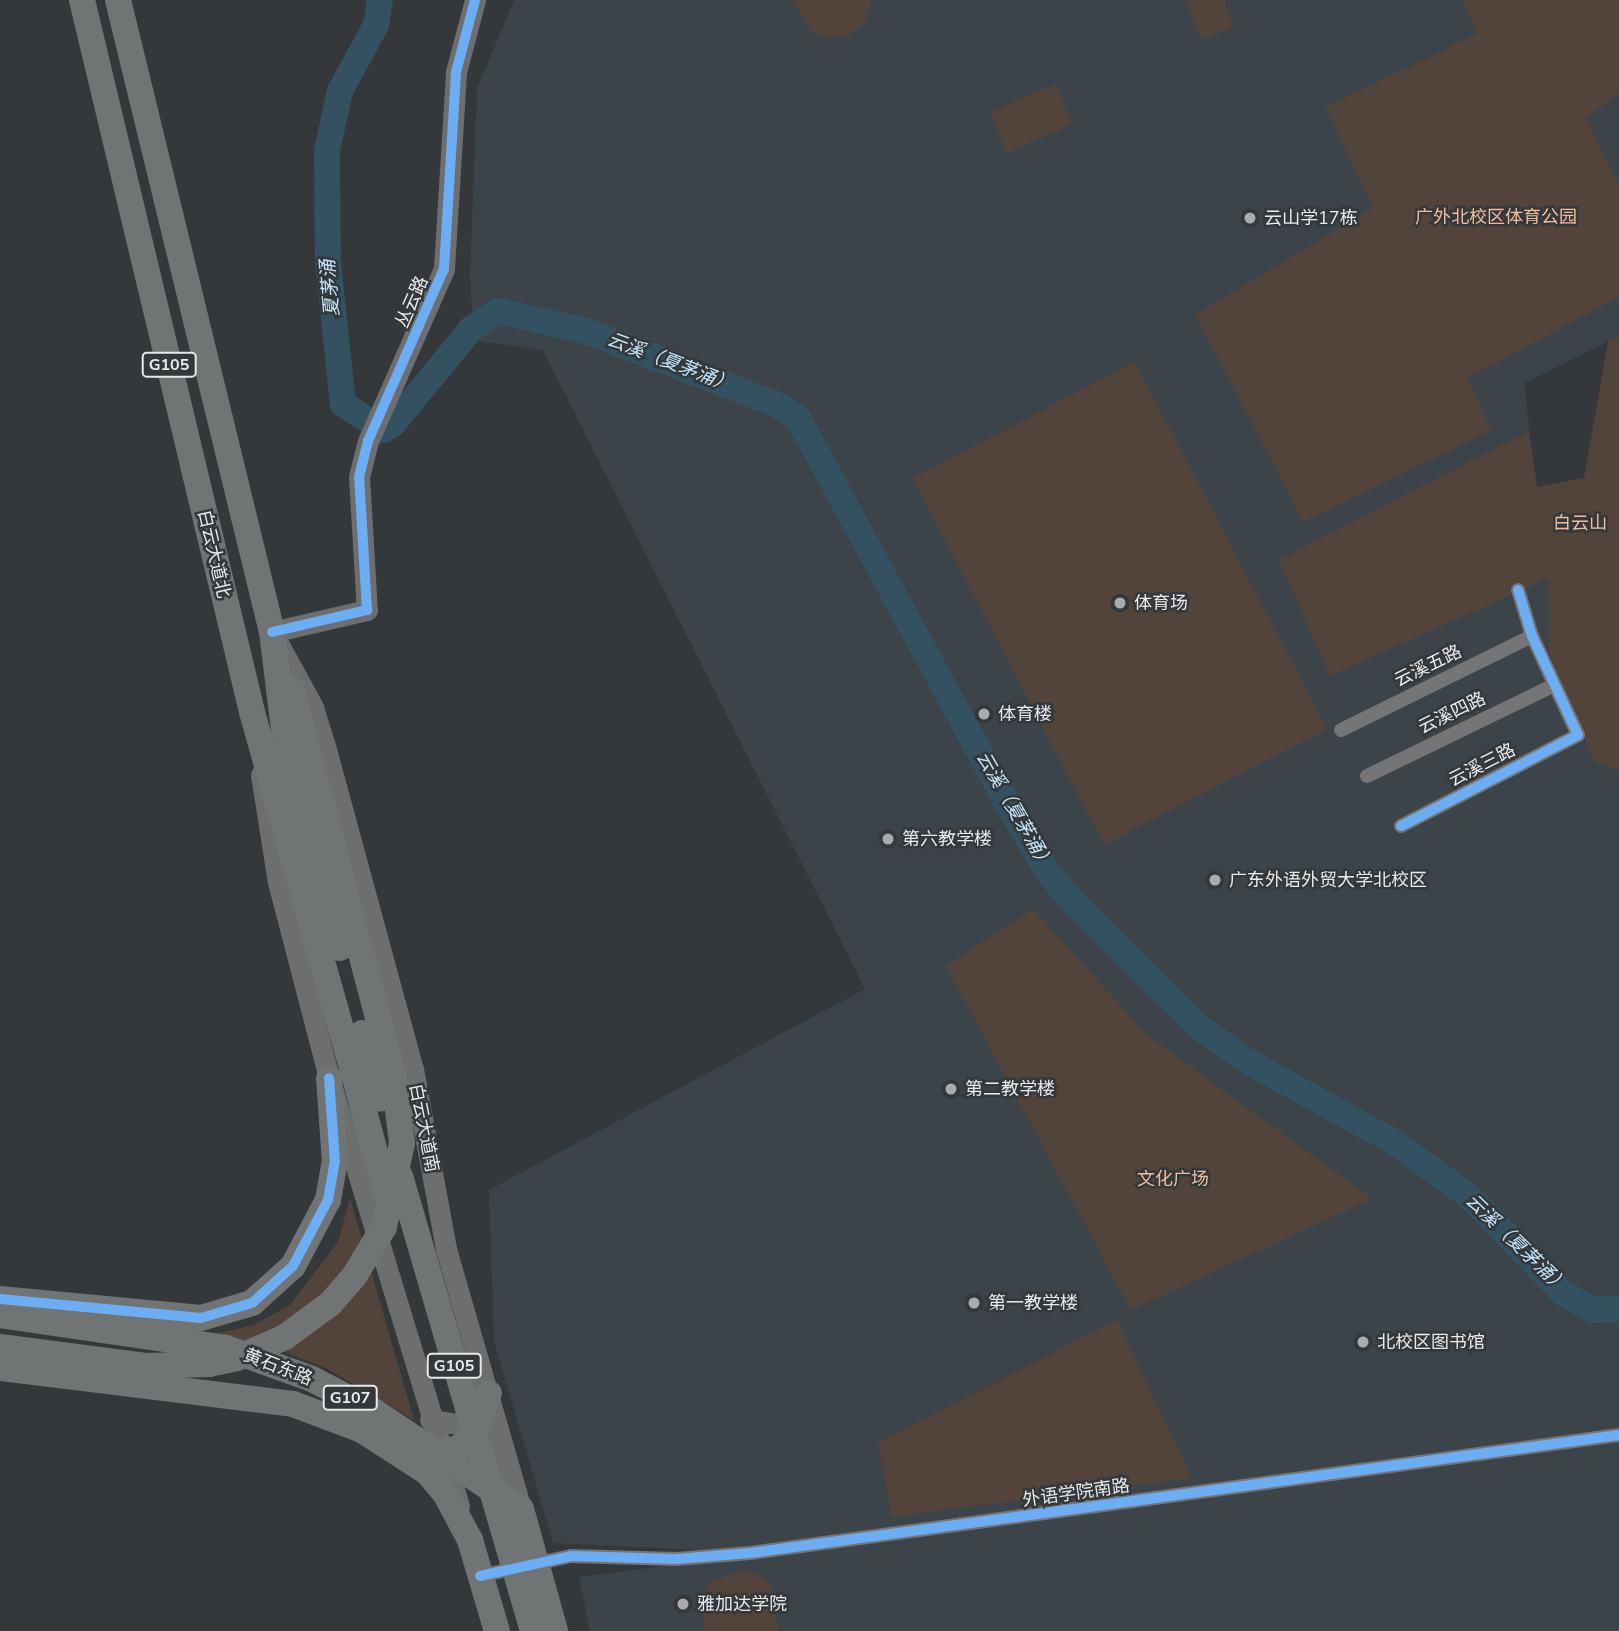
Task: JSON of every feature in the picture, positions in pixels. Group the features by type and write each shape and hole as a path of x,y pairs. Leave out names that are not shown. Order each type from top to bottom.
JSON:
{"highway":[{"name":"白云大道北","path":"82,0 256,731 371,1101"},
{"name":"白云大道北","path":"118,0 272,632 284,730 371,1101"},
{"path":"0,1347 146,1366 209,1364 237,1358 285,1337 330,1304 355,1275 388,1214 402,1143 394,1079 343,884 272,632"},
{"path":"0,1299 201,1318 252,1303 293,1266 328,1199 335,1162 328,1078"},
{"name":"G105","path":"371,1101 516,1631"},
{"name":"白云大道南","path":"371,1101 533,1631"},
{"name":"黄石东路","path":"0,1315 226,1348 293,1371 375,1412 521,1509"},
{"path":"145,1387 165,1379 172,1371 171,1352 156,1336"},
{"name":"黄石东路","path":"0,1368 262,1399 318,1411 362,1430 409,1458 446,1495 470,1540"},
{"path":"409,1458 442,1456 467,1441 489,1393"},
{"name":"白云大道南","path":"521,1509 555,1631"},
{"name":"G107","path":"470,1540 496,1631"}],"main road":[{"name":"丛云路","path":"272,632 366,610 358,501 368,441 439,285 447,241 456,72 475,0"},
{"name":"白云大道南","path":"272,632 313,707 324,741 413,1069 446,1249 521,1509"},
{"path":"256,731 278,882 328,1078 430,1420 470,1540"},
{"path":"430,1420 450,1425 466,1422 489,1393"}],"street":[{"path":"1518,590 1532,636 1554,685"},
{"name":"云溪五路","path":"1341,730 1532,636"},
{"name":"云溪三路","path":"1401,826 1578,735 1554,685"},
{"name":"云溪四路","path":"1367,776 1554,685"},
{"name":"外语学院南路","path":"480,1576 571,1556 676,1559 750,1553 1619,1435"}],"shaded area":[{"name":"广东外语外贸大学北校区","path":"514,0 1619,0 1619,336 1525,383 1534,488 1549,578 1549,653 1594,762 1619,771 1619,1631 590,1631 579,1577 766,1553 553,1543 494,1341 489,1190 865,989 543,350 474,340 470,277 477,89"}],"green space":[{"path":"792,0 871,0 865,23 851,34 829,37 813,33"},
{"path":"1185,0 1227,0 1225,5 1234,28 1202,40"},
{"name":"广外北校区体育公园","path":"1463,0 1619,0 1619,93 1586,118 1619,186 1619,297 1468,378 1491,431 1303,522 1196,315 1373,208 1326,107 1477,34"},
{"path":"1056,84 1073,124 1007,153 990,112"},
{"name":"白云山","path":"1619,336 1619,771 1594,762 1549,653 1549,578 1330,676 1279,560 1529,431 1537,487 1584,478 1608,342"},
{"name":"体育场","path":"1135,362 1327,729 1104,845 913,478"},
{"name":"文化广场","path":"1033,909 1148,1036 1372,1199 1131,1310 946,966"},
{"path":"350,1198 414,1420 326,1368 284,1352 202,1337 254,1325 290,1305 338,1242"},
{"path":"1117,1320 1192,1478 892,1517 878,1443"},
{"path":"738,1571 760,1575 770,1584 779,1631 704,1631 701,1597 714,1581"}],"waterway":[{"name":"云溪（夏茅涌）","path":"380,0 376,25 340,91 327,150 328,262 343,404 383,430 393,424 471,329 498,311 586,331 778,405 798,418 1008,805 1047,871 1072,901 1200,1028 1249,1062 1394,1142 1470,1197 1564,1294 1593,1310 1619,1309"}],"cycle path":[{"path":"272,632 367,610 359,477 368,441 444,269 456,72 475,0"},
{"path":"1401,826 1578,735 1532,636 1518,590"},
{"path":"0,1299 201,1318 252,1303 293,1266 328,1200 335,1162 329,1078"},
{"path":"480,1576 571,1556 676,1559 750,1553 1619,1435"}],"place":[{"name":"云山学17栋","path":"1250,218"},
{"name":"体育场","path":"1120,603"},
{"name":"体育楼","path":"984,714"},
{"name":"第六教学楼","path":"888,839"},
{"name":"广东外语外贸大学北校区","path":"1215,880"},
{"name":"第二教学楼","path":"951,1089"},
{"name":"第一教学楼","path":"974,1303"},
{"name":"北校区图书馆","path":"1363,1342"},
{"name":"雅加达学院","path":"683,1604"}],"water label":[{"name":"夏茅涌","path":"331,288"}]}
